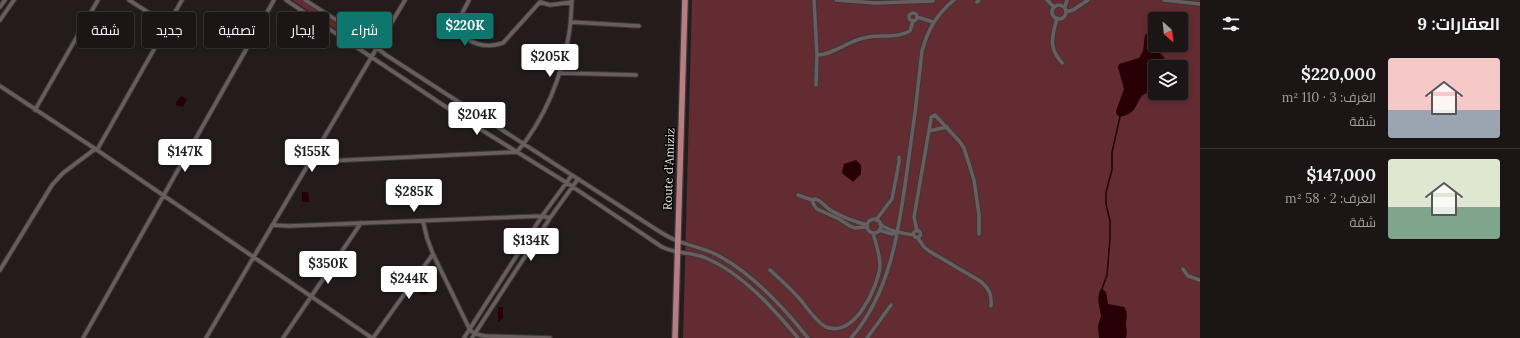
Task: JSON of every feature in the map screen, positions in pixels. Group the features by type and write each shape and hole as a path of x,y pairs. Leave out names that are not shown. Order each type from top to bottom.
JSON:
{"main road":[{"name":"Route d'Amiziz","path":"676,338 686,0"}],"street":[{"path":"0,7 5,0"},
{"path":"0,20 14,0"},
{"path":"35,110 98,0"},
{"path":"130,0 148,12"},
{"path":"175,12 182,0"},
{"path":"83,338 274,0"},
{"path":"286,0 464,119 567,183 662,247 668,250 696,254 730,272 766,302 798,338"},
{"path":"305,0 337,21"},
{"path":"392,22 405,0"},
{"path":"311,159 328,161 517,152 546,106 560,73 571,22 572,1 550,4 540,2 503,43 488,46 472,43 466,38 462,31 461,17 469,0"},
{"path":"814,0 817,55 816,85"},
{"path":"836,0 875,3 912,3 933,1"},
{"path":"851,338 867,318 878,296 892,259 898,232 912,138 922,50 933,22 954,0"},
{"path":"1048,0 1054,7"},
{"path":"1060,5 1061,0"},
{"path":"1057,18 1064,17 1067,0"},
{"path":"1066,12 1073,10 1088,0"},
{"path":"1164,0 1200,4"},
{"path":"912,3 913,12 917,17 933,22"},
{"path":"1054,7 1060,5 1065,7"},
{"path":"1054,7 1053,13 1057,18"},
{"path":"912,21 908,17 909,14 913,12"},
{"path":"817,55 826,54 863,38 904,34 910,31 912,21 917,17"},
{"path":"1057,18 1052,36 1052,44 1053,50 1062,63"},
{"path":"571,22 639,26"},
{"path":"0,270 52,185 63,173 96,149 155,48"},
{"path":"206,338 377,48 654,228 678,241 708,250 735,266 771,296 795,321 808,338"},
{"path":"560,73 636,75"},
{"path":"0,86 96,149 373,338 433,254"},
{"path":"464,119 470,109"},
{"path":"918,238 921,234 917,230 914,217 931,117 933,115 947,127 964,148 974,180 978,202 979,234"},
{"path":"929,131 947,127"},
{"path":"812,200 814,206 850,226 855,228 867,226 872,220 876,220 892,199 899,157"},
{"path":"464,338 542,216 572,175"},
{"path":"474,336 550,218 578,179"},
{"path":"770,270 798,297 820,323 832,329 843,328 858,317 865,308 876,284 879,274 880,257 873,233 870,232 867,226 831,211 818,199 812,200 798,195"},
{"path":"272,225 289,226 542,216 550,218"},
{"path":"423,220 427,238 433,254 474,336"},
{"path":"876,220 884,227 898,232 914,235 929,251 980,280 990,291 992,298 991,306"},
{"path":"283,338 361,223"},
{"path":"879,230 880,224"},
{"path":"873,233 879,230 892,234 898,232"},
{"path":"914,235 917,230"},
{"path":"1183,269 1188,276 1200,280"},
{"path":"868,338 891,305"},
{"path":"474,336 550,338"}],"shaded area":[{"path":"292,0 301,0 319,12 310,12"},
{"path":"692,0 1200,0 1200,338 683,338"},
{"path":"329,19 337,24 337,30 329,25"},
{"path":"1148,33 1148,52 1160,52 1165,60 1148,60 1148,93 1144,94 1132,111 1127,115 1120,117 1117,115 1116,111 1124,89 1118,67 1119,64 1139,58 1143,51 1145,35"},
{"path":"181,96 187,99 183,107 175,104"},
{"path":"856,160 861,165 861,174 853,182 842,173 844,164"},
{"path":"302,192 308,192 309,202 302,202"},
{"path":"421,281 429,289 425,295 415,290 416,286"},
{"path":"1102,289 1106,292 1108,304 1124,307 1126,309 1126,338 1099,338 1098,326 1101,316 1098,299 1100,290"},
{"path":"498,307 503,307 503,318 498,322"}],"waterway":[{"path":"1102,289 1107,275 1110,239 1110,221 1106,204 1106,192 1112,170 1112,152 1120,117"}]}
